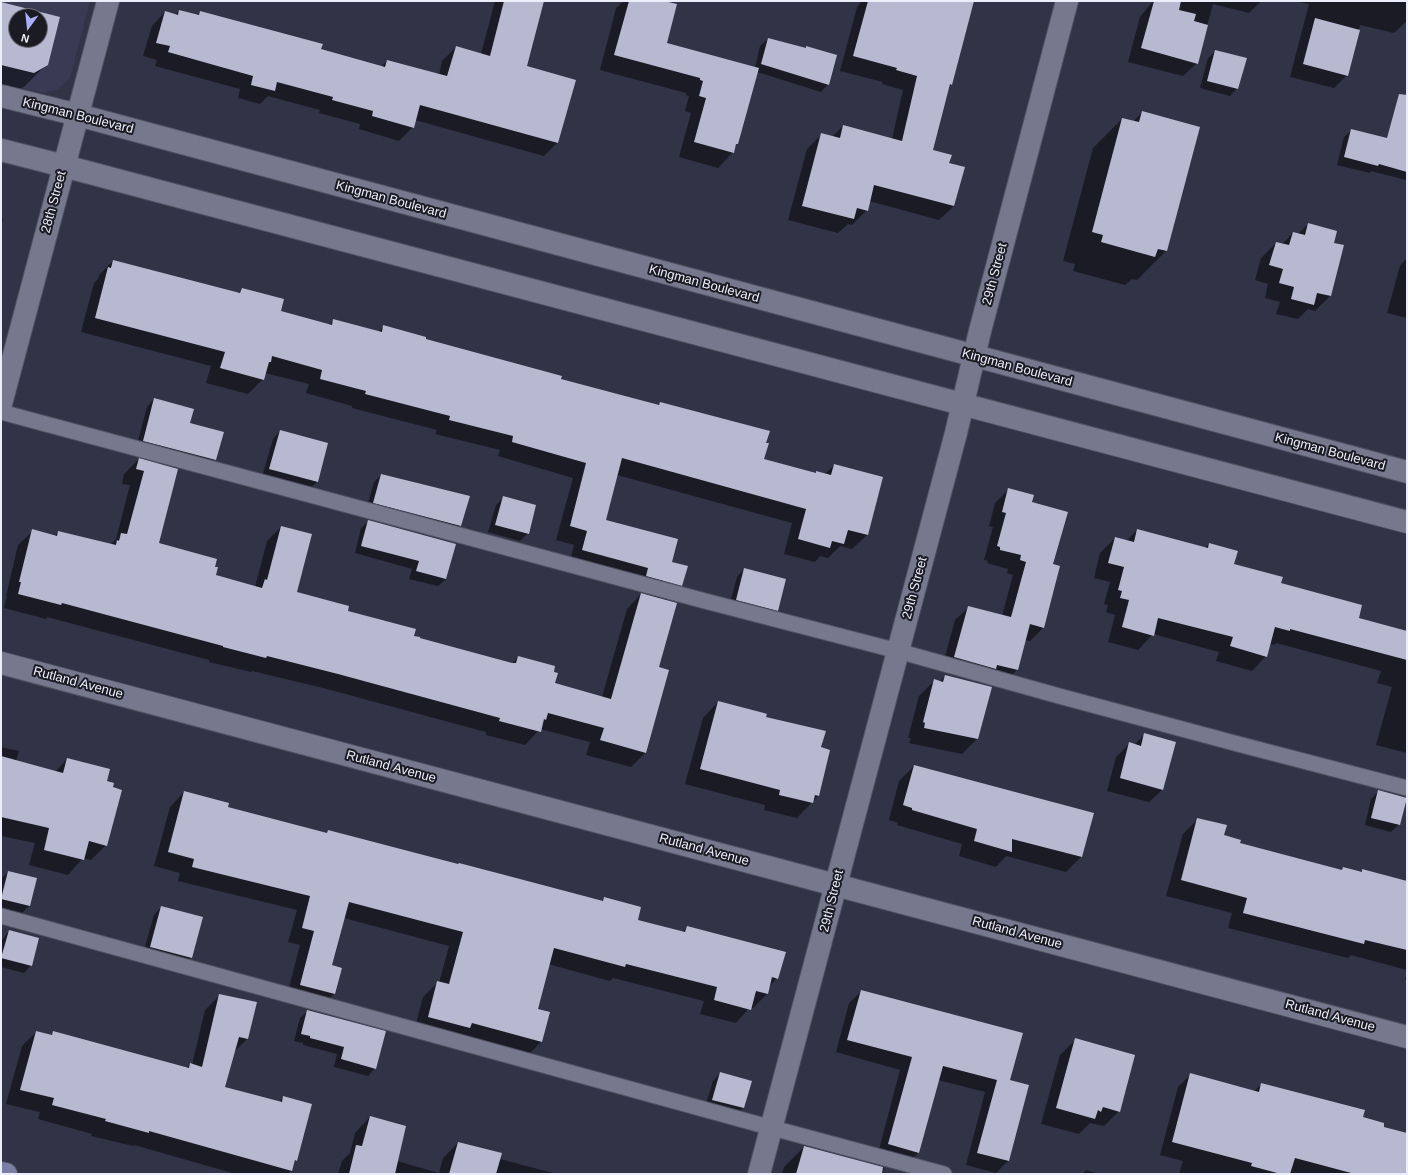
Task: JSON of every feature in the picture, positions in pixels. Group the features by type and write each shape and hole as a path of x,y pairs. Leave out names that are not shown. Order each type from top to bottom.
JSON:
{"street":[{"name":"28th Street","path":"1,404 108,1"},
{"name":"29th Street","path":"760,1174 963,404 974,356 1067,1"},
{"name":"Kingman Boulevard","path":"1,96 78,115 1407,472"},
{"path":"1,150 1407,522"},
{"name":"Rutland Avenue","path":"1,663 1407,1037"},
{"path":"1,1173 6,1174"}],"lane":[{"path":"1,412 1407,788"},
{"path":"1,916 944,1174"}],"shaded area":[{"path":"1,1 90,1 69,79 58,89 44,93 1,83"}],"building":[{"path":"504,1 544,1 527,66 576,80 558,143 420,105 414,128 372,116 373,111 332,100 333,97 277,82 275,91 251,85 253,76 168,52 170,46 156,43 165,11 178,15 179,10 199,15 200,11 323,44 321,49 385,67 387,60 447,76 456,46 490,56"},
{"path":"629,1 664,1 677,4 667,43 759,68 738,144 736,144 734,153 694,142 706,98 699,96 703,81 700,80 700,78 614,55"},
{"path":"868,1 974,1 933,150 952,155 949,163 965,167 954,206 874,185 868,211 857,208 854,219 802,206 821,133 840,138 843,125 902,141 917,76 896,70 897,68 853,56"},
{"path":"1154,1 1181,1 1179,10 1196,14 1194,21 1208,25 1198,64 1141,48"},
{"path":"1,2 25,8 8,8 8,48 48,48 48,14 60,17 48,65 34,73 1,65"},
{"path":"1315,18 1360,30 1348,76 1303,64"},
{"path":"768,38 806,48 806,46 837,55 829,85 761,64"},
{"path":"1215,50 1247,58 1238,89 1207,81"},
{"path":"1399,94 1407,95 1407,172 1379,164 1378,166 1344,157 1351,129 1387,138"},
{"path":"1142,111 1200,127 1167,251 1158,249 1155,257 1101,242 1103,235 1092,232 1122,118 1139,122"},
{"path":"1308,223 1337,231 1334,243 1344,245 1331,296 1317,293 1314,305 1291,299 1294,287 1279,283 1283,269 1269,265 1276,242 1289,245 1293,232 1305,235"},
{"path":"113,260 240,293 242,288 284,299 281,311 332,325 333,319 382,332 383,325 426,337 426,339 562,376 561,379 659,405 660,402 770,431 766,443 769,443 764,459 816,473 816,471 831,475 834,464 883,477 868,535 848,530 844,544 832,541 830,548 798,539 806,509 622,458 606,520 678,539 672,562 688,566 682,586 646,576 648,568 582,550 587,531 570,526 586,463 512,442 513,436 449,420 450,416 365,394 366,391 320,379 322,370 272,356 264,380 220,368 225,352 95,318 108,267 111,268"},
{"path":"154,398 194,409 190,423 224,432 216,460 143,441"},
{"path":"280,430 328,443 318,482 269,469"},
{"path":"139,458 178,469 159,543 217,559 215,567 218,567 216,575 262,588 265,579 267,580 281,526 312,534 297,592 349,606 348,611 416,629 414,636 420,638 512,663 516,663 518,656 555,666 554,672 558,673 555,683 611,699 641,593 677,603 659,667 669,670 646,753 600,740 604,728 548,713 546,720 544,719 541,732 499,721 500,718 338,674 267,656 266,658 223,647 62,603 61,605 18,594 21,582 19,582 32,529 57,536 58,531 116,545 117,540 119,541 121,533 127,534 144,471 136,469"},
{"path":"381,474 470,496 461,526 373,503"},
{"path":"1008,488 1034,495 1032,502 1068,512 1053,564 1060,566 1044,628 1030,624 1018,670 997,665 996,669 954,657 968,606 1011,617 1026,562 1020,560 1021,555 1000,550 1000,547 997,546 1006,513 1002,512"},
{"path":"503,496 536,505 529,534 495,525"},
{"path":"368,520 456,544 446,579 416,571 419,561 361,546"},
{"path":"1137,529 1208,548 1209,543 1238,551 1234,564 1283,577 1281,583 1362,605 1359,618 1407,631 1407,660 1290,629 1290,631 1275,627 1267,657 1230,646 1233,637 1158,618 1154,636 1122,627 1129,600 1120,598 1122,591 1118,590 1124,567 1108,563 1115,537 1134,542"},
{"path":"744,568 786,579 778,611 736,600"},
{"path":"945,675 992,687 978,739 924,728 925,723 923,722 934,679 943,682"},
{"path":"718,701 767,714 766,717 826,731 821,747 830,750 819,796 815,795 813,803 779,795 780,790 700,769"},
{"path":"1144,733 1176,742 1163,790 1120,778 1129,742 1141,746"},
{"path":"1,756 63,773 67,758 110,769 107,781 114,783 113,787 122,790 107,846 89,841 84,860 44,850 49,828 1,817"},
{"path":"914,765 1094,813 1082,857 1012,839 1012,852 974,841 977,829 912,810 912,808 903,805"},
{"path":"1378,790 1407,798 1400,825 1371,818"},
{"path":"184,791 229,803 228,807 327,833 328,830 603,901 604,897 641,907 638,920 685,932 687,926 786,952 778,979 772,977 768,994 756,991 751,1010 714,1000 717,987 626,964 625,967 554,948 538,1009 550,1012 542,1042 472,1023 470,1028 428,1017 437,981 449,984 463,932 349,902 332,965 342,968 335,994 300,985 314,931 302,928 310,896 192,867 194,859 168,852"},
{"path":"1197,818 1227,825 1224,835 1241,840 1240,843 1342,870 1343,867 1362,872 1362,869 1407,881 1407,950 1365,940 1364,944 1243,913 1247,898 1181,880"},
{"path":"8,871 37,878 30,906 1,899"},
{"path":"161,906 203,917 192,958 150,947"},
{"path":"9,930 39,938 32,966 1,958"},
{"path":"861,990 1023,1033 1010,1080 1029,1085 1009,1161 977,1153 997,1080 943,1066 919,1153 888,1144 912,1057 847,1040"},
{"path":"219,994 257,1002 248,1039 239,1037 225,1087 282,1102 283,1096 312,1104 297,1161 295,1160 292,1171 149,1131 149,1133 105,1121 106,1119 52,1105 54,1098 20,1090 36,1031 52,1035 53,1031 189,1068 190,1063 202,1067"},
{"path":"307,1010 386,1031 376,1069 341,1059 344,1047 310,1038 310,1036 301,1034"},
{"path":"1075,1038 1135,1055 1120,1112 1103,1107 1101,1112 1098,1110 1095,1119 1056,1108"},
{"path":"720,1072 752,1081 744,1108 712,1100"},
{"path":"1190,1073 1259,1092 1261,1083 1365,1110 1363,1117 1384,1123 1384,1127 1407,1133 1407,1174 1355,1174 1295,1158 1290,1174 1281,1174 1251,1166 1252,1163 1172,1142"},
{"path":"370,1116 406,1126 395,1174 349,1174 356,1145 362,1146"},
{"path":"458,1142 502,1153 496,1174 449,1174"},
{"path":"804,1146 883,1167 882,1174 796,1174"}]}
